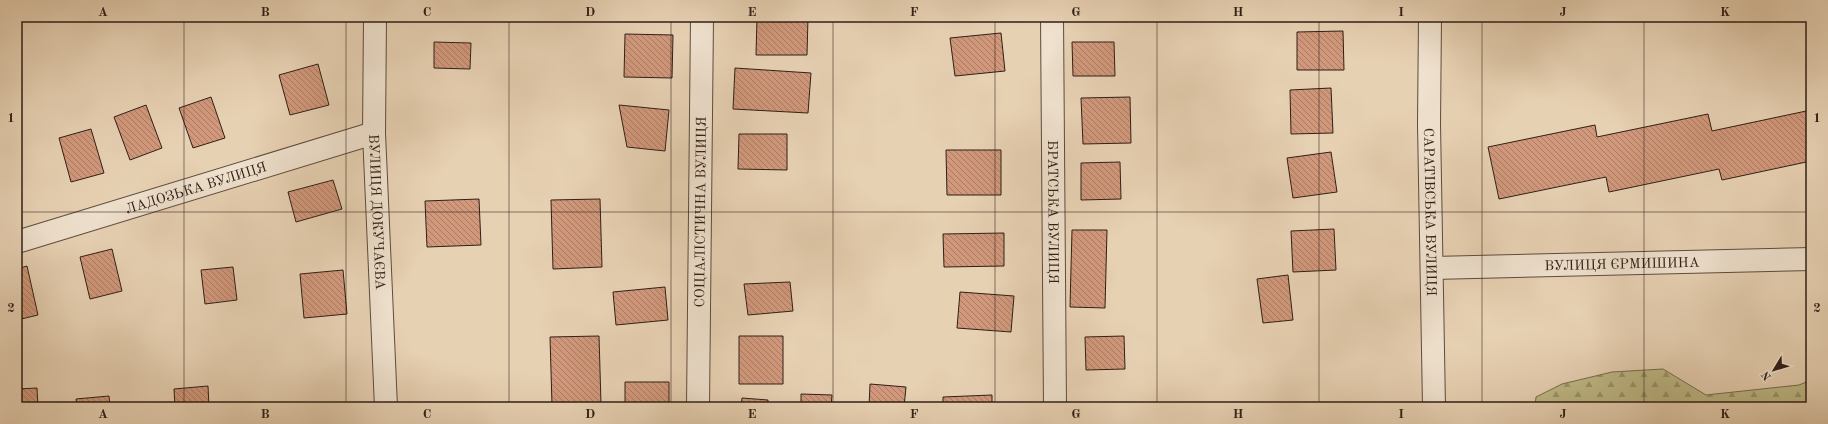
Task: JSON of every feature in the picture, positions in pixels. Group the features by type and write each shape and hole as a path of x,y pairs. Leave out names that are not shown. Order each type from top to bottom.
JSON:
{"street":[{"name":"ВУЛИЦЯ ДОКУЧАЄВА","path":"375,17 374,133 386,407"},
{"name":"СОЦІАЛІСТИЧНА ВУЛИЦЯ","path":"698,407 702,17"},
{"name":"БРАТСЬКА ВУЛИЦЯ","path":"1052,17 1055,407"},
{"name":"САРАТІВСЬКА ВУЛИЦЯ","path":"1430,17 1429,124 1433,268 1434,407"},
{"name":"ЛАДОЗЬКА ВУЛИЦЯ","path":"17,242 374,133"},
{"name":"ВУЛИЦЯ ЄРМИШИНА","path":"1433,268 1811,259"}],"green space":[{"path":"1663,369 1706,395 1799,385 1811,380 1811,407 1535,407 1536,397 1562,384 1612,372"}],"building":[{"path":"757,17 808,17 807,55 756,55"},
{"path":"964,17 990,17 989,19"},
{"path":"1343,31 1344,70 1297,70 1297,32"},
{"path":"1001,33 1005,71 955,76 950,38"},
{"path":"625,34 673,35 672,78 624,77"},
{"path":"434,42 471,43 470,69 434,68"},
{"path":"1072,42 1114,42 1115,76 1073,76"},
{"path":"318,64 329,105 290,115 279,75"},
{"path":"735,68 811,73 808,113 733,109"},
{"path":"1331,88 1333,133 1291,134 1290,90"},
{"path":"211,97 225,138 193,148 179,108"},
{"path":"1130,97 1131,143 1083,144 1081,98"},
{"path":"146,105 162,148 130,160 114,117"},
{"path":"619,105 669,110 665,151 627,147"},
{"path":"1811,110 1811,161 1722,180 1719,169 1609,192 1606,177 1499,199 1488,147 1595,125 1597,137 1708,114 1712,131"},
{"path":"91,129 104,173 71,182 59,138"},
{"path":"739,134 787,134 787,170 738,169"},
{"path":"946,150 1001,150 1001,195 947,195"},
{"path":"1331,152 1337,192 1293,198 1287,158"},
{"path":"1120,162 1121,199 1081,200 1081,163"},
{"path":"333,180 342,209 296,222 288,192"},
{"path":"479,199 481,245 427,247 425,201"},
{"path":"600,199 602,267 553,269 551,200"},
{"path":"1334,229 1336,270 1293,272 1291,231"},
{"path":"1072,230 1107,230 1105,308 1070,307"},
{"path":"1004,233 1004,266 944,267 943,234"},
{"path":"112,249 122,291 90,299 80,257"},
{"path":"27,266 38,315 17,320 17,269"},
{"path":"233,267 237,300 205,304 201,270"},
{"path":"343,270 347,314 304,318 300,274"},
{"path":"1288,275 1293,320 1263,323 1257,279"},
{"path":"790,282 793,311 748,315 744,284"},
{"path":"665,287 668,320 616,325 613,292"},
{"path":"960,292 1014,296 1011,332 957,328"},
{"path":"599,336 601,404 552,405 550,337"},
{"path":"739,336 783,336 783,384 739,384"},
{"path":"1124,336 1125,369 1086,370 1085,337"},
{"path":"625,382 669,382 669,407 625,407"},
{"path":"870,384 906,387 904,407 869,407"},
{"path":"208,386 209,407 175,407 174,389"},
{"path":"37,388 38,407 17,407 17,389"},
{"path":"801,394 832,395 831,407 801,407"},
{"path":"992,395 992,407 943,407 943,397"},
{"path":"109,396 110,407 77,407 76,399"},
{"path":"742,398 768,400 768,407 741,407"},
{"path":"299,403 299,407 250,407 250,404"},
{"path":"303,403 352,403 352,407 303,407"}]}
